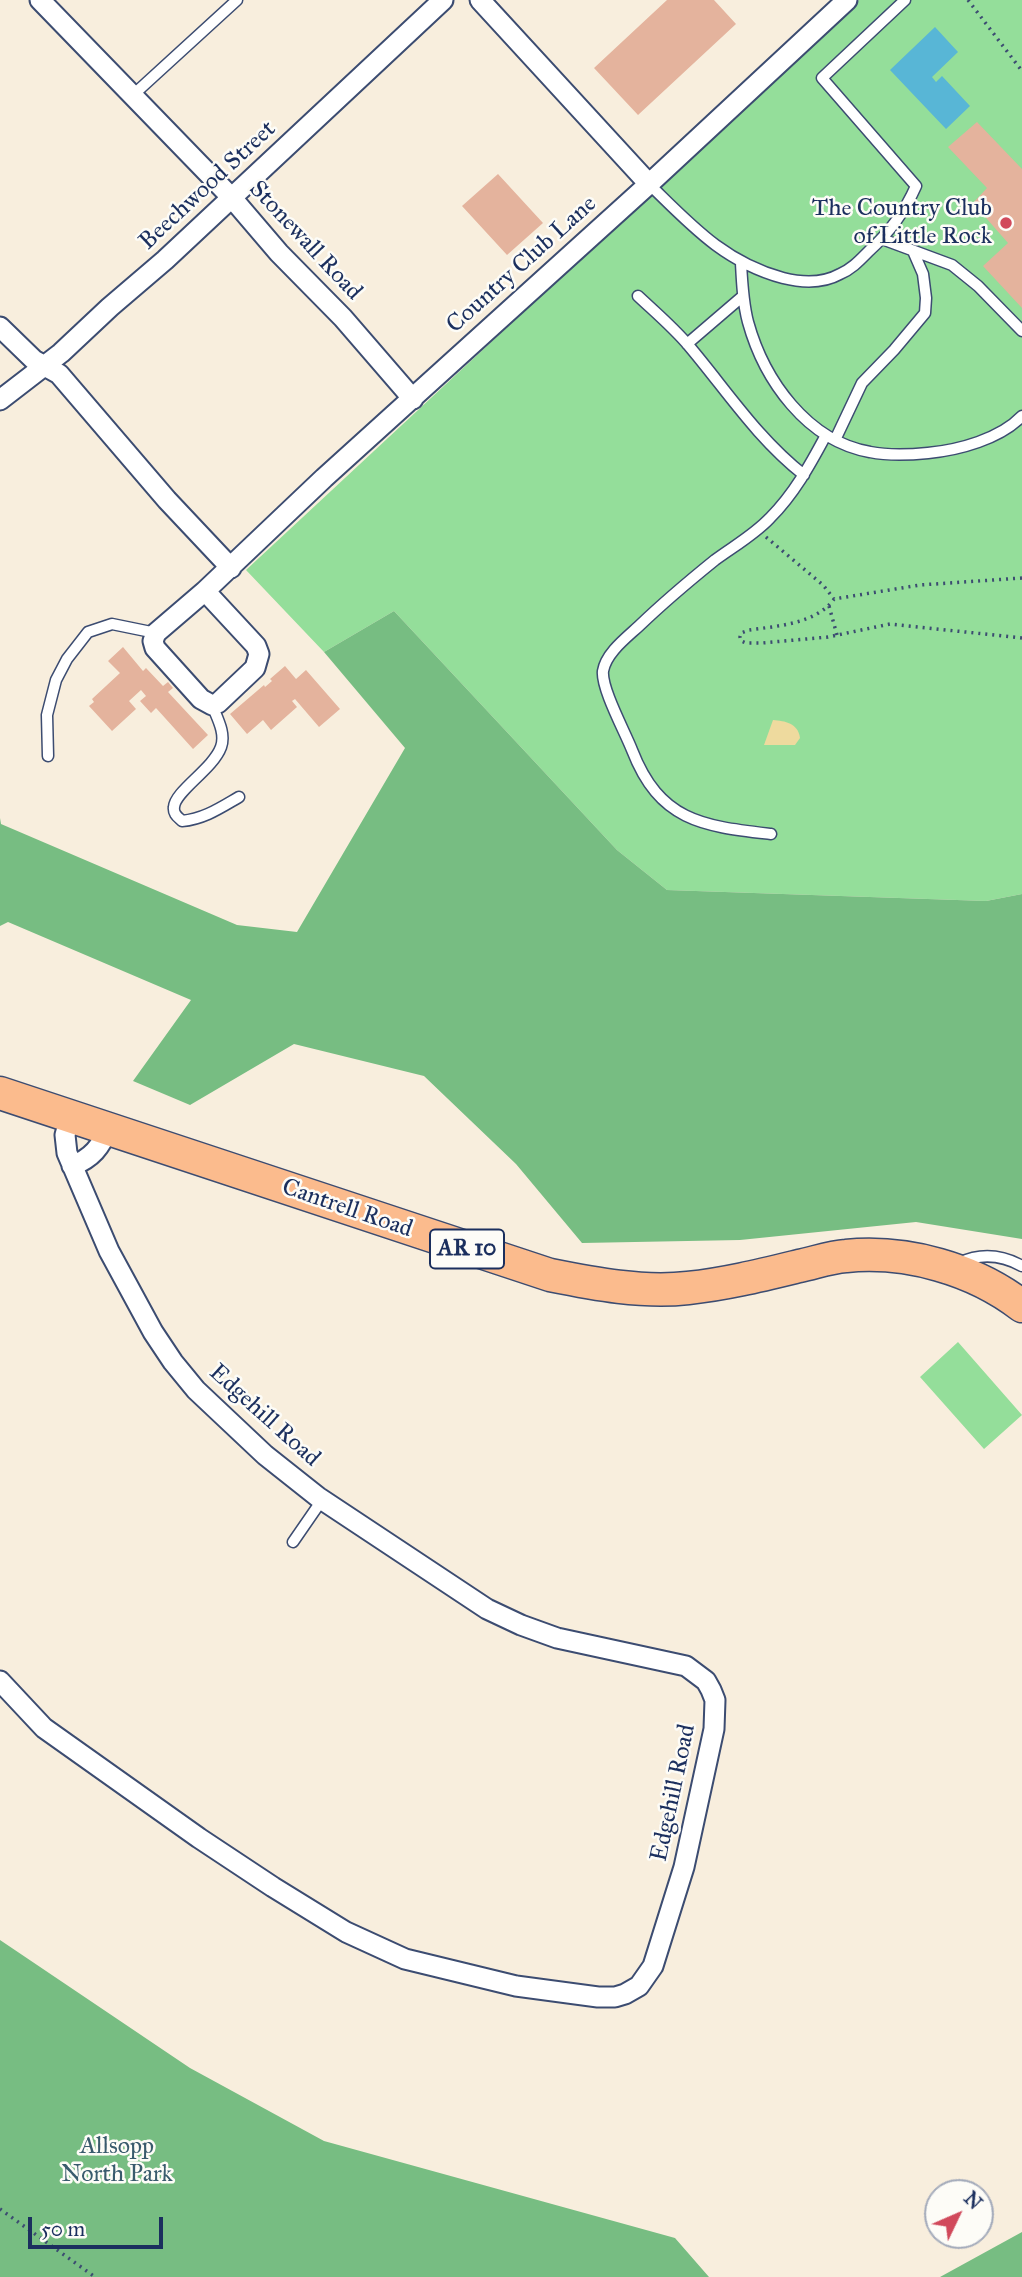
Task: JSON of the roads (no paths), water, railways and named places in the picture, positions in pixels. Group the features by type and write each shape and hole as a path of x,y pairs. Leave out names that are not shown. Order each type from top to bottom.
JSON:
{"main road":[{"name":"Cantrell Road","path":"0,1093 550,1275 598,1284 684,1288 731,1282 845,1256 890,1256 922,1260 949,1268 978,1280 1022,1306"}],"street":[{"name":"Stonewall Road","path":"40,0 232,198 279,253 343,318 413,399"},
{"name":"Beechwood Street","path":"0,400 61,353 232,198 443,0"},
{"path":"480,0 649,184"},
{"name":"Country Club Lane","path":"156,633 231,568 324,478 649,184 847,0"},
{"path":"0,327 34,360 59,374 167,500 231,568"},
{"path":"156,633 153,641 155,648 201,699 212,705 218,704 255,668 259,654 256,646 205,591"},
{"name":"Edgehill Road","path":"0,1681 44,1728 199,1838 273,1887 380,1950 405,1959 500,1982 565,1993 615,1997 639,1986 653,1966 684,1867 714,1729 715,1700 708,1685 686,1666 557,1638 487,1609 322,1500 265,1455 196,1390 153,1332 109,1251 72,1166 65,1143 70,1117"},
{"path":"72,1166 98,1150 108,1128"}],"lane":[{"path":"132,96 237,0"},
{"path":"649,184 713,244 741,263 795,281 819,281 848,270 882,239 909,202 916,186 822,78 905,0"},
{"path":"882,239 952,265 986,294 1022,331"},
{"path":"771,834 727,829 688,819 657,795 645,779 606,694 603,671 621,642 664,602 758,530 779,508 831,437 862,383 925,313 923,274 913,251"},
{"path":"741,263 743,296 753,337 768,372 808,422 831,437 867,452 889,455 940,452 993,435 1022,416"},
{"path":"638,296 687,344 777,454 804,475"},
{"path":"687,344 743,296"},
{"path":"48,756 47,715 57,680 67,659 88,632 112,624 156,633"},
{"path":"212,705 222,728 222,746 210,766 178,798 173,806 174,814 182,821 193,820 210,814 239,797"},
{"path":"949,1268 966,1259 981,1256 996,1256 1022,1266"},
{"path":"293,1542 322,1500"}],"water":[{"path":"935,27 958,52 932,77 936,82 942,76 970,106 946,129 890,70"}],"place":[{"name":"The Country Club of Little Rock","path":"1006,223"}],"park label":[{"name":"Allsopp North Park","path":"117,2161"}]}
